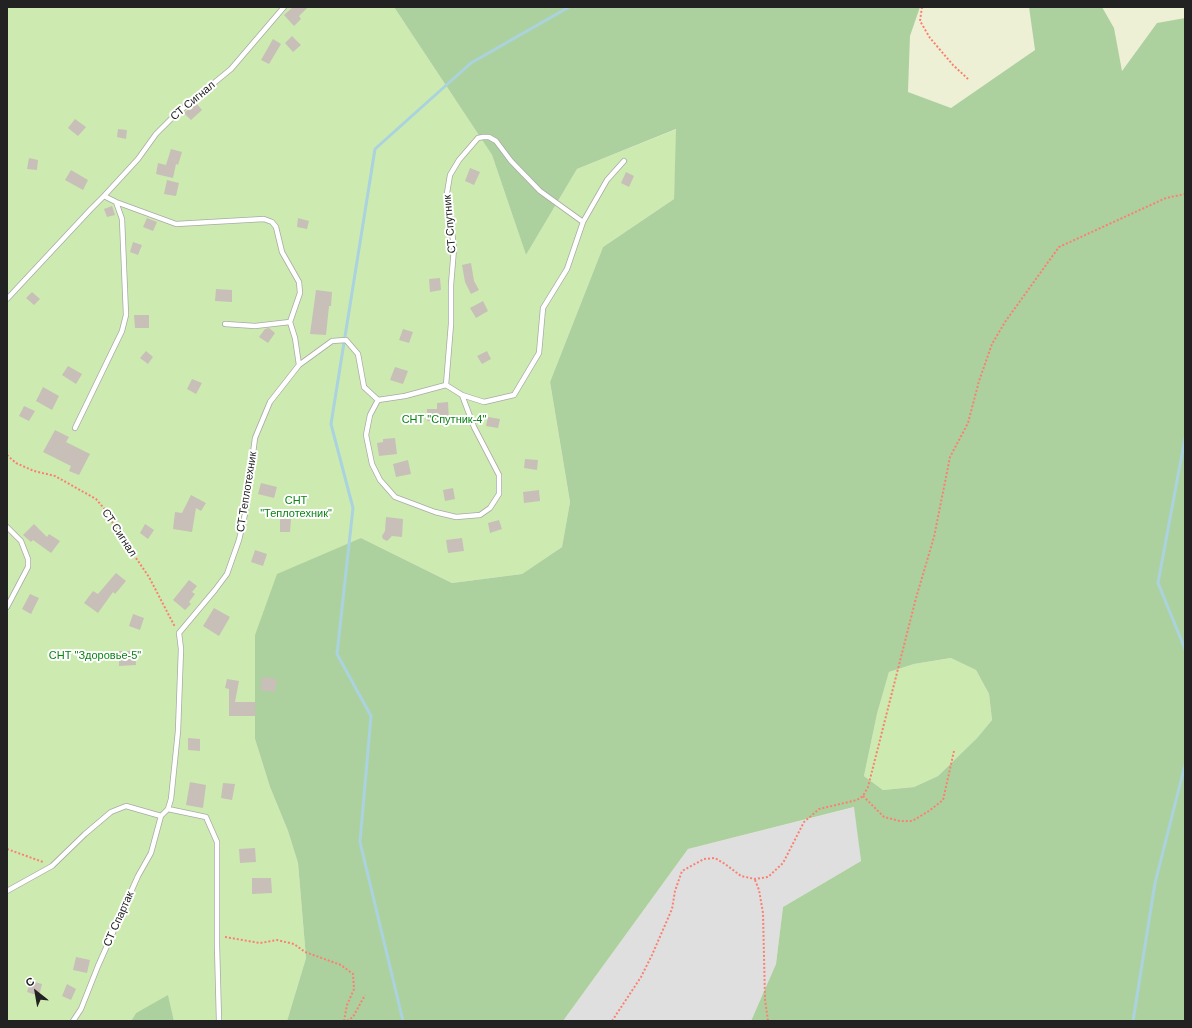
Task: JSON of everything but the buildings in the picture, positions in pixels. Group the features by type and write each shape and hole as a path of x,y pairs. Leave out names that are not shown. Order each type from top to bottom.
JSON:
{"lane":[{"name":"СТ Сигнал","path":"7,299 138,159 156,134 175,115 231,69 284,7"},
{"name":"СТ Спутник","path":"446,385 451,324 451,285 454,248 446,193 450,175 459,160 478,138 489,138 496,142 511,161 540,191 583,222"},
{"path":"462,395 474,426 499,474 499,494 490,508 480,515 456,517 435,512 395,497 380,480 372,464 366,435 370,415 378,400 405,396 446,385 462,395 484,402 514,395 539,354 543,308 568,269 583,222 607,180 624,161"},
{"path":"104,196 116,202 176,224 264,219 272,222 276,227 282,252 299,282 300,293 290,322 295,338 299,365"},
{"path":"75,428 122,331 126,315 122,219 116,202"},
{"path":"225,324 255,326 290,322"},
{"name":"СТ Теплотехник","path":"178,633 227,574 239,540 245,514 254,438 270,402 299,365 332,341 346,340 358,354 364,387 378,400"},
{"path":"7,527 21,541 28,560 28,567 7,607"},
{"path":"178,633 180,649 178,731 171,799 168,809 206,817 217,842 219,1021"},
{"path":"7,891 52,866 85,834 111,812 126,806 161,816"},
{"name":"СТ Спартак","path":"73,1021 81,1009 98,966 138,876 151,853 161,816 168,809"}],"path":[{"path":"922,7 920,21 930,38 953,65 968,78"},
{"path":"612,1021 641,977 652,955 672,909 675,891 682,871 704,858 715,858 741,876 755,879 768,877 783,863 804,822 819,809 857,800 863,796 868,787 916,598 934,537 950,457 968,423 979,382 992,344 1005,322 1059,247 1166,198 1185,194"},
{"name":"СТ Сигнал","path":"7,455 22,466 34,471 55,476 96,499 108,513 114,526 149,577 178,633"},
{"path":"863,796 884,816 900,821 912,821 929,811 943,800 954,751"},
{"path":"7,849 52,866"},
{"path":"755,879 759,890 763,913 765,999 768,1021"},
{"path":"217,942 223,937 260,943 276,940 294,944 305,952 341,965 353,974 354,989 347,1005 346,1021"},
{"path":"346,1021 353,1017 365,995"}],"shaded area":[{"path":"855,807 861,861 783,907 776,964 751,1021 563,1021 688,849"}],"green space":[{"path":"7,7 394,7 492,155 526,255 577,169 677,129 674,199 603,247 550,382 570,502 562,547 522,574 452,583 361,538 255,635 255,739 270,787 288,831 298,863 306,958 287,1021 174,1021 168,996 136,1013 131,1021 7,1021"},
{"path":"394,7 920,7 910,36 908,92 951,108 1035,50 1029,7 1102,7 1114,28 1122,71 1157,23 1185,18 1185,1021 751,1021 776,964 783,907 861,861 854,807 688,849 563,1021 287,1021 306,958 298,863 288,831 270,787 255,739 255,635 277,574 361,538 452,583 522,574 562,547 570,502 550,382 603,247 674,199 676,129 577,169 526,255 492,155","holes":["951,658 976,670 989,694 992,720 977,738 938,776 914,787 883,790 864,776 877,714 889,672 914,664"]},
{"path":"920,7 1029,7 1035,50 951,108 908,92 910,36"},
{"path":"1102,7 1185,7 1185,18 1157,23 1121,72 1114,28"},
{"path":"952,658 976,670 989,694 992,720 977,738 938,776 914,787 883,790 864,776 877,714 889,672 914,664"},
{"path":"168,995 174,1021 131,1021 136,1013"}],"waterway":[{"path":"403,1021 360,842 371,716 337,654 353,508 331,424 375,149 471,63 569,7"},
{"path":"1185,438 1158,583 1185,649"},
{"path":"1133,1021 1155,883 1185,765"}],"park label":[{"name":"СНТ \"Спутник-4\"","path":"444,420"},
{"name":"СНТ \"Теплотехник\"","path":"296,507"},
{"name":"СНТ \"Здоровье-5\"","path":"95,656"}]}
